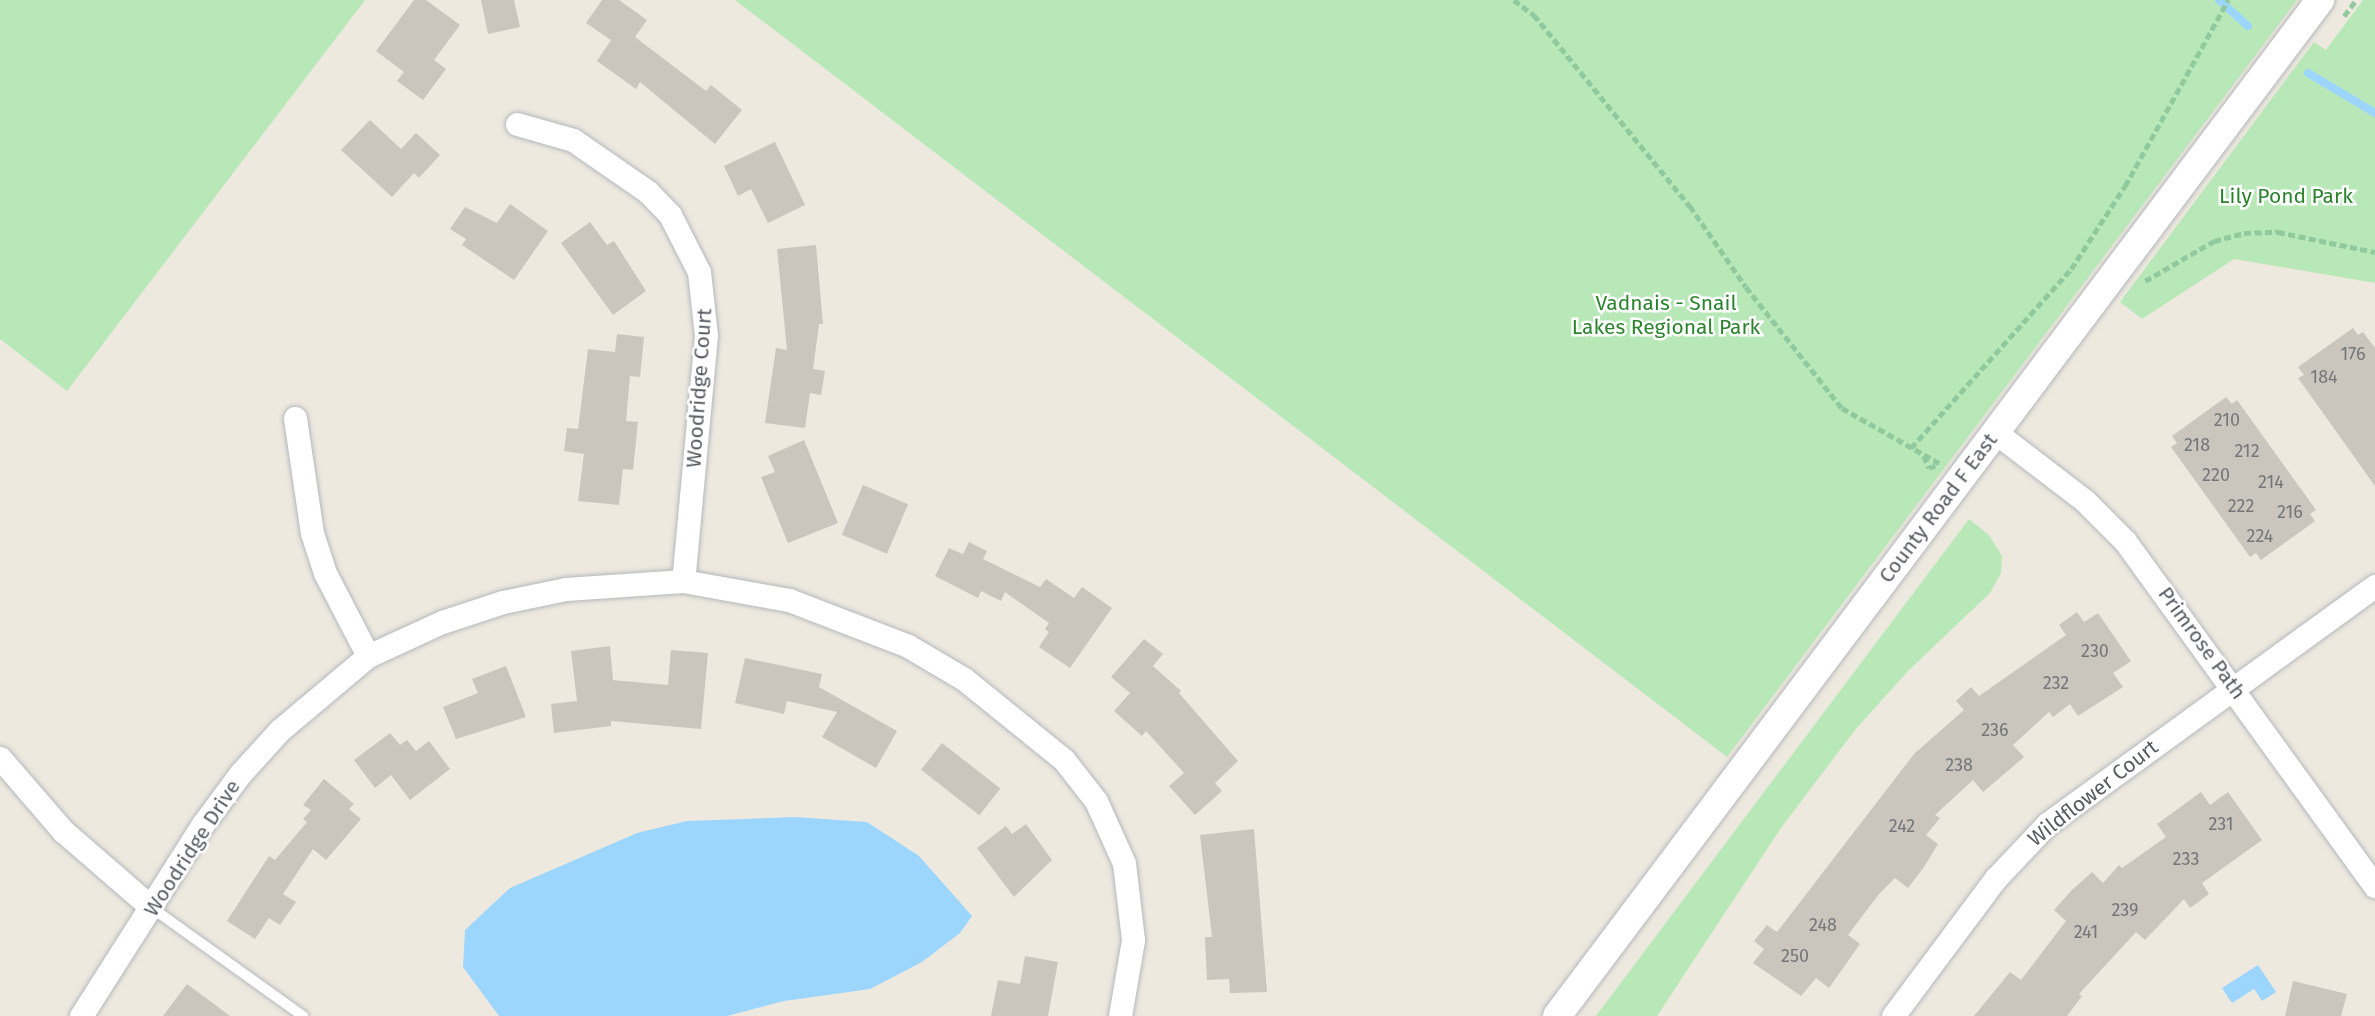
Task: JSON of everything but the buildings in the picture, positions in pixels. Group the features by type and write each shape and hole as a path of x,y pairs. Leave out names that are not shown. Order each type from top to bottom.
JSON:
{"street":[{"name":"County Road F East","path":"1557,1016 1951,470 1995,432 2320,0"},
{"name":"Woodridge Court","path":"517,124 573,140 648,192 670,215 699,272 706,335 683,581"},
{"path":"295,418 312,533 325,573 368,656"},
{"name":"Primrose Path","path":"1995,432 2107,521 2154,577 2375,886"},
{"name":"Woodridge Drive","path":"81,1016 203,824 240,774 288,722 368,656 442,622 503,602 566,589 683,581 789,600 908,646 964,678 1063,760 1096,800 1124,863 1133,940 1119,1016"},
{"name":"Wildflower Court","path":"1893,1016 2028,842 2066,808 2375,586"},
{"path":"0,758 63,831 152,908"}],"lane":[{"path":"152,908 303,1016"}],"path":[{"path":"1514,0 1534,15 1690,206 1746,287 1842,408 1951,470"},
{"path":"1911,449 2071,268 2125,187 2228,0"},
{"path":"2138,285 2214,241 2244,233 2278,232 2375,252"},
{"path":"1924,455 1929,468 1951,470"}],"green space":[{"path":"0,0 365,0 67,391 0,339"},
{"name":"Vadnais - Snail Lakes Regional Park","path":"735,0 2297,0 1727,757"},
{"name":"Lily Pond Park","path":"2363,0 2375,0 2375,283 2234,259 2142,319 2120,302 2314,42 2326,50"},
{"path":"1969,519 1989,535 2002,556 2001,573 1990,593 1908,671 1855,730 1781,828 1657,1016 1596,1016"}],"water":[{"path":"795,817 867,822 919,856 972,916 960,933 922,962 870,989 784,1001 727,1016 499,1016 463,967 465,930 510,888 637,833 687,821"},
{"path":"2258,965 2276,992 2262,1001 2254,989 2232,1003 2222,988"}],"waterway":[{"path":"2219,0 2248,26"},
{"path":"2308,73 2375,113"}]}
